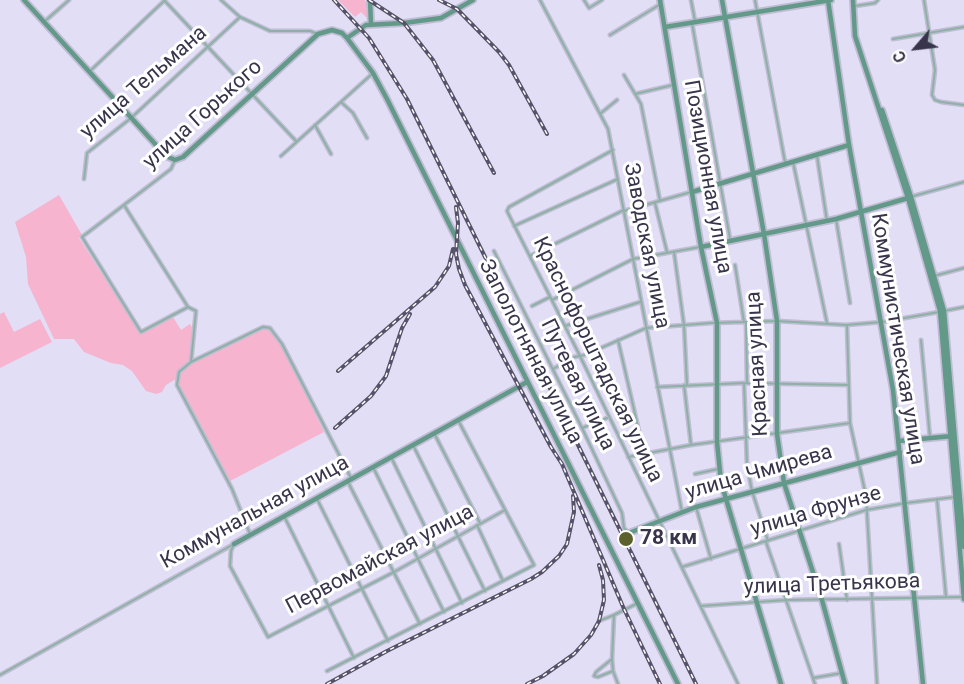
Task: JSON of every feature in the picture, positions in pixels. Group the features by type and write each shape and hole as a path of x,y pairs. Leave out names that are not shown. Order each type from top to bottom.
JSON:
{"street":[{"path":"24,0 166,156 175,160"},
{"path":"44,22 69,0"},
{"path":"89,72 165,0 296,141"},
{"path":"220,0 240,17 270,31 310,31 318,34 325,30 332,30 342,33 347,38 360,28 371,24 404,23 441,18 472,0"},
{"path":"370,0 371,24"},
{"name":"Заводская улица","path":"540,0 608,129 682,512"},
{"path":"584,0 589,8 603,0"},
{"path":"691,0 731,241"},
{"name":"Красная улица","path":"723,0 777,321 777,434 784,483 822,600 845,684"},
{"path":"756,0 786,164"},
{"path":"665,27 829,0"},
{"name":"Коммунистическая улица","path":"829,0 849,145 882,322 899,441 923,684"},
{"path":"853,0 855,36 909,197 942,311 964,547"},
{"path":"853,7 875,3 878,0"},
{"path":"924,0 934,70 932,89 934,100 964,105"},
{"path":"610,36 661,2"},
{"name":"Позиционная улица","path":"661,2 701,247 717,323 716,384 719,468 725,498 781,684"},
{"name":"улица Тельмана","path":"84,179 87,153 132,118 240,17"},
{"path":"893,39 964,27"},
{"name":"улица Горького","path":"188,307 141,332 82,237 171,169 175,160 183,157 318,34"},
{"name":"Заполотняная улица","path":"347,38 373,73 678,684"},
{"path":"281,156 373,73"},
{"path":"624,75 641,104 660,201"},
{"path":"634,94 673,85"},
{"path":"601,113 617,100"},
{"path":"341,102 352,113 367,138"},
{"path":"315,125 331,154"},
{"path":"530,256 624,210 655,203 849,145"},
{"name":"Краснофорштадская улица","path":"613,150 509,207 507,211 580,356 738,684"},
{"path":"817,155 827,221"},
{"path":"793,162 827,322"},
{"path":"514,226 618,179"},
{"path":"532,306 633,260 836,219 964,182"},
{"path":"655,203 667,253"},
{"path":"124,205 188,307 196,311 191,362"},
{"path":"836,219 850,303"},
{"name":"Путевая улица","path":"494,251 582,428 622,513 624,528 629,533"},
{"path":"674,252 684,325 691,446"},
{"path":"735,265 745,322 747,465 767,541 815,684"},
{"path":"933,277 964,268"},
{"path":"564,326 640,302"},
{"path":"553,369 646,328 777,321 827,322 846,325 882,322 964,307"},
{"path":"846,325 850,423 866,496 876,684"},
{"path":"250,534 232,489 181,392 177,380 179,372 191,362 263,327 270,328 282,344 420,624"},
{"path":"618,340 644,453"},
{"path":"921,340 930,438"},
{"name":"Коммунальная улица","path":"0,675 527,382"},
{"path":"657,387 745,383 849,385"},
{"path":"582,428 608,417"},
{"path":"327,671 534,565 458,420"},
{"path":"628,457 717,441 850,423"},
{"path":"434,433 479,524 503,581"},
{"path":"899,441 953,436"},
{"path":"413,445 485,591"},
{"name":"улица Чмирева","path":"629,533 725,498 900,452"},
{"path":"392,456 462,603"},
{"path":"373,467 444,612"},
{"path":"695,474 719,468"},
{"path":"959,494 964,598"},
{"name":"улица Фрунзе","path":"682,567 866,510 959,494"},
{"path":"316,498 388,641"},
{"path":"937,499 946,597"},
{"path":"696,507 711,559"},
{"name":"Первомайская улица","path":"234,544 230,566 268,637 394,572 417,557 505,510"},
{"path":"284,516 354,658"},
{"path":"839,544 847,600"},
{"name":"улица Третьякова","path":"701,606 786,600 964,598"},
{"path":"599,621 638,603"},
{"path":"614,615 612,659 613,671 618,684"},
{"path":"612,659 594,676 598,677 613,671"},
{"path":"813,678 842,673"}],"shaded area":[{"path":"338,0 368,2 368,19 361,12 355,17"},
{"path":"59,195 82,235 79,238 140,333 173,317 181,330 190,324 192,327 190,364 263,327 270,328 282,344 324,432 230,481 177,385 179,372 184,367 178,372 176,379 166,385 162,392 156,394 146,391 132,371 123,365 111,363 84,352 74,339 54,339 28,284 26,257 15,222"},
{"path":"4,312 14,332 40,319 52,342 0,368 0,314"}],"railway":[{"path":"334,0 369,38 407,99 696,684"},
{"path":"369,0 404,23 433,60 494,173"},
{"path":"439,0 457,9 499,52 509,65 547,134"},
{"path":"456,207 458,223 456,254 465,285 562,464 624,609 660,684"},
{"path":"338,371 435,287 449,266 453,249"},
{"path":"335,428 371,396 386,376 402,328 410,314"},
{"path":"327,684 542,572 559,556 567,544 574,512 573,496"},
{"path":"527,684 543,676 574,654 591,635 599,621 604,600 603,580 599,565"}],"place":[{"name":"78 км","path":"626,539"}]}
